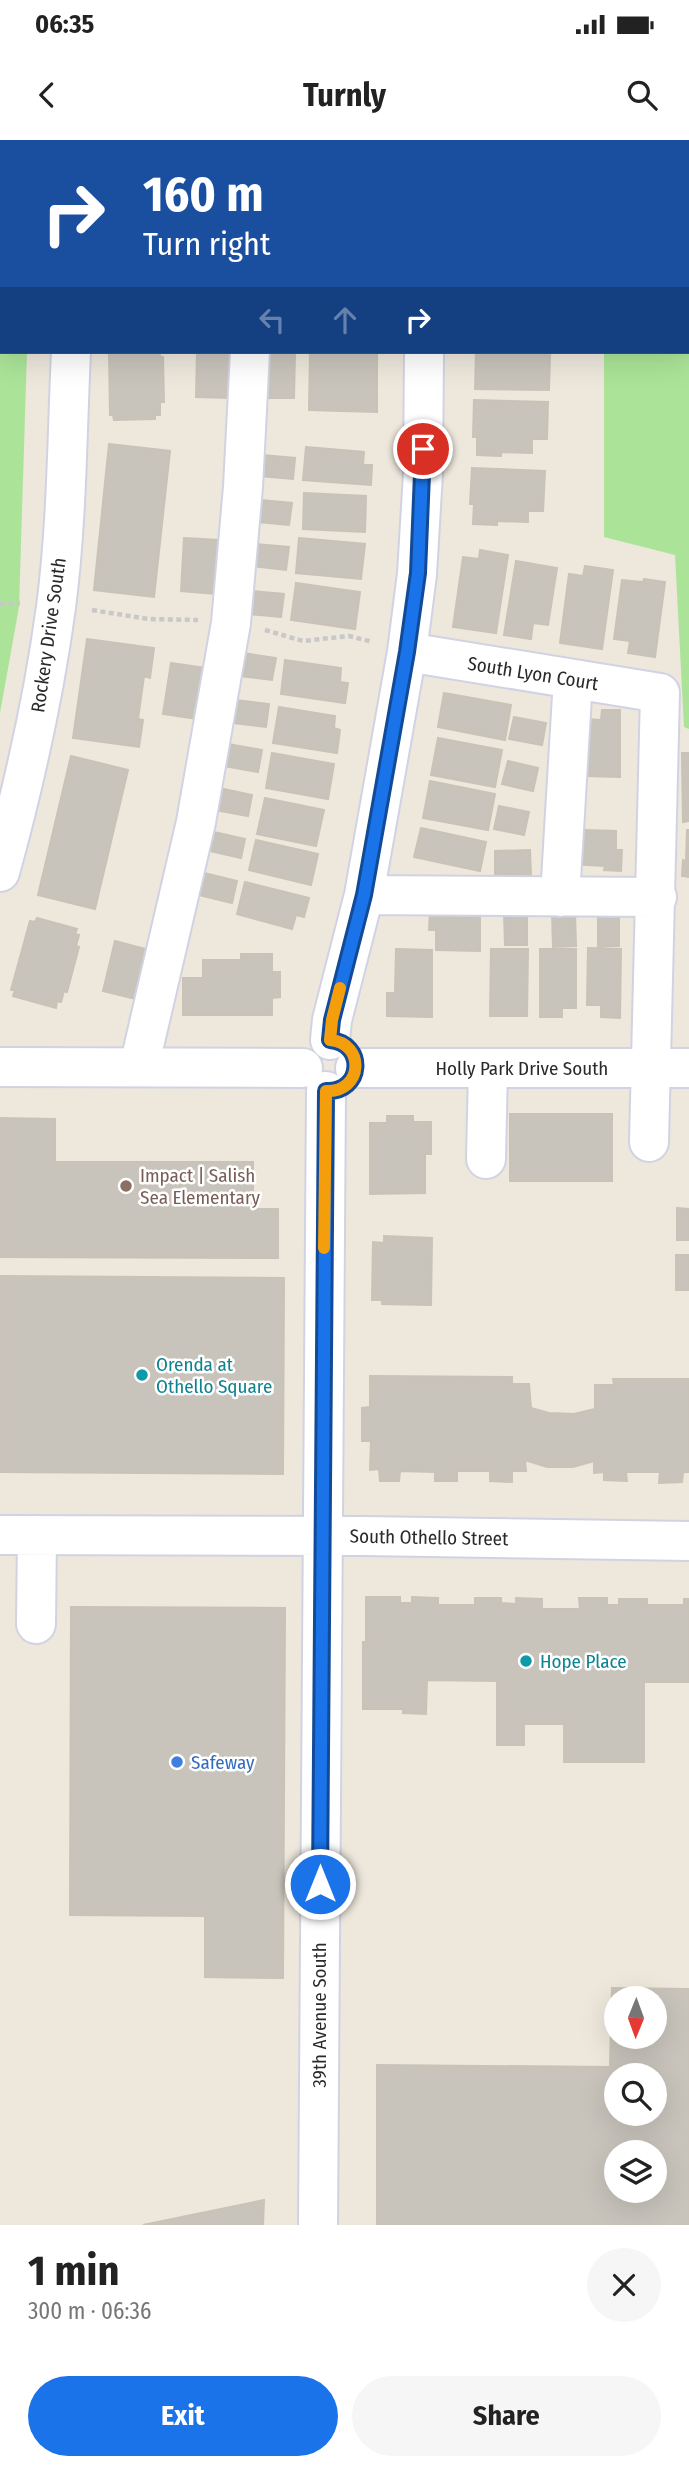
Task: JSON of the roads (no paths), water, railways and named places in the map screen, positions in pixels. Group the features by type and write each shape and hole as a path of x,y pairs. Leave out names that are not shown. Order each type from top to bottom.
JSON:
{"street":[{"name":"Rockery Drive South","path":"0,872 33,737 56,606 71,354"},
{"path":"139,1067 196,822 231,623 243,487 250,354"},
{"path":"330,1040 332,1020 364,895 407,652 418,573 423,473 424,354"},
{"name":"South Lyon Court","path":"407,652 660,693 657,897"},
{"path":"560,897 573,680"},
{"path":"364,895 657,897 649,1142"},
{"path":"0,1067 139,1067 315,1080 339,1091 352,1079 355,1068 353,1054 349,1048 342,1042 330,1040 317,1042 310,1047 305,1055 315,1080"},
{"name":"Holly Park Drive South","path":"355,1068 689,1069"},
{"path":"486,1159 488,1068"},
{"name":"39th Avenue South","path":"315,1080 322,1536 318,2225"},
{"path":"18,1535 36,1624"},
{"name":"South Othello Street","path":"18,1535 689,1541"}],"place":[{"name":"Impact | Salish Sea Elementary","path":"126,1186"},
{"name":"Orenda at Othello Square","path":"142,1375"},
{"name":"Hope Place","path":"526,1661"},
{"name":"Safeway","path":"177,1762"}]}
